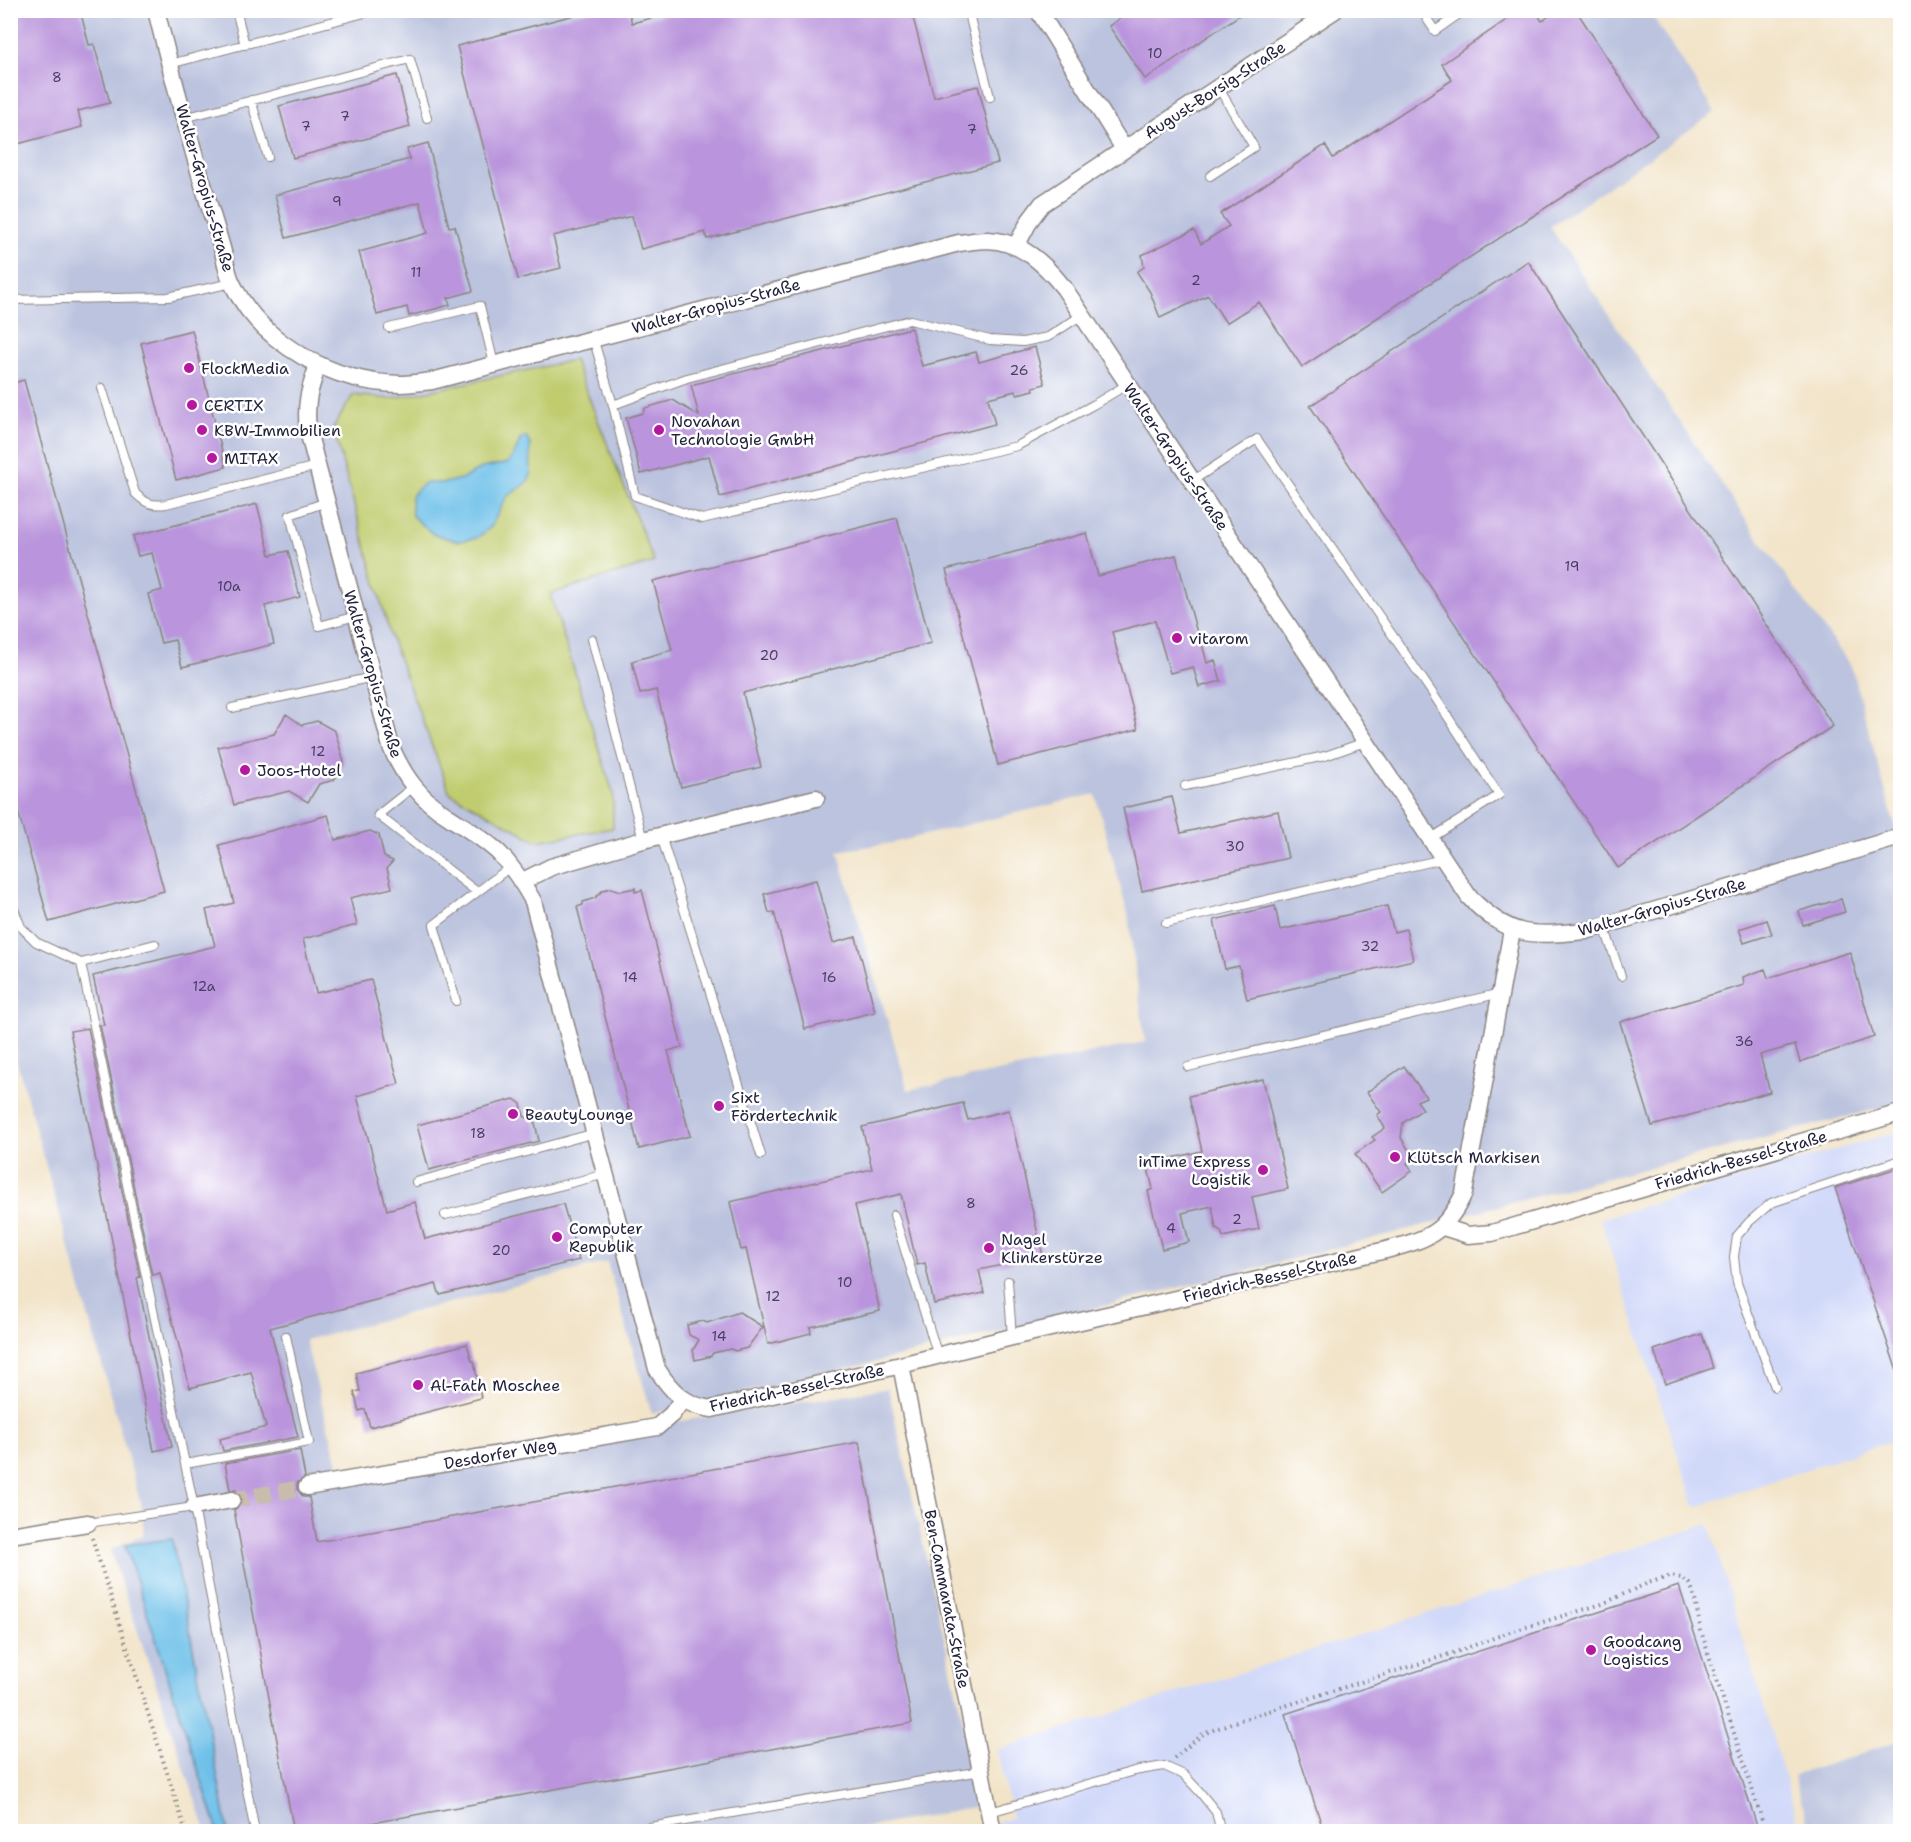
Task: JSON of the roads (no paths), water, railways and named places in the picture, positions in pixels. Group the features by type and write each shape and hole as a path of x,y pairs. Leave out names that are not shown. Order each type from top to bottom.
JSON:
{"street":[{"name":"Walter-Gropius-Straße","path":"156,10 184,118 232,283 248,309 271,334 318,365 371,381 401,384 432,381 958,243 988,240 1016,246 1044,264 1064,288 1443,859 1469,897 1484,913 1512,930 1546,935 1586,931 1900,837"},
{"path":"1038,10 1124,149"},
{"name":"August-Borsig-Straße","path":"1016,246 1042,204 1335,10"},
{"name":"Walter-Gropius-Straße","path":"318,365 308,393 306,409 326,502 391,747 400,768 413,787 431,805 473,832 497,852 521,882"},
{"path":"682,1400 666,1384 657,1369 535,910 521,882 551,867 644,840 816,798"},
{"name":"Friedrich-Bessel-Straße","path":"682,1400 700,1408 712,1409 1386,1250 1413,1243 1443,1227 1455,1212 1464,1193 1512,930"},
{"name":"Friedrich-Bessel-Straße","path":"1443,1227 1468,1235 1492,1233 1900,1113"},
{"name":"Ben-Cammarata-Straße","path":"901,1365 993,1832"},
{"name":"Desdorfer Weg","path":"307,1487 657,1427 672,1414 682,1400"},
{"path":"195,1507 232,1500"},
{"path":"10,1534 88,1523"}],"lane":[{"path":"236,10 245,45"},
{"path":"170,64 376,10"},
{"path":"968,10 990,97"},
{"path":"1421,10 1435,31 1465,10"},
{"path":"184,118 410,59 426,118"},
{"path":"1210,176 1254,147 1218,87"},
{"path":"250,100 268,157"},
{"path":"10,300 168,297 232,283"},
{"path":"389,328 480,306 494,364"},
{"path":"613,405 687,378 910,320 990,340 1023,342 1048,337 1082,315"},
{"path":"593,338 613,405 635,496 702,519 1017,446 1128,384"},
{"path":"102,388 135,493 144,502 154,505 166,504 317,466"},
{"path":"1192,481 1257,439 1433,694 1499,795 1430,839"},
{"path":"326,502 290,515 319,626 356,616"},
{"path":"592,639 644,840"},
{"path":"232,708 373,677"},
{"path":"1185,786 1325,756 1365,742"},
{"path":"413,787 378,815 477,892"},
{"path":"661,836 760,1155"},
{"path":"1166,923 1443,859"},
{"path":"456,1001 434,925 510,867"},
{"path":"10,899 21,927 36,942 81,963 155,944"},
{"path":"1604,926 1621,976"},
{"path":"81,963 195,1507 255,1832"},
{"path":"1188,1067 1501,993"},
{"path":"416,1182 595,1133"},
{"path":"1775,1387 1737,1283 1734,1257 1737,1236 1771,1203 1900,1160"},
{"path":"445,1215 606,1174"},
{"path":"894,1215 938,1356"},
{"path":"1008,1281 1012,1337"},
{"path":"185,1464 309,1442 286,1336"},
{"path":"88,1523 195,1507"},
{"path":"990,1812 1134,1771 1164,1766 1184,1775 1199,1791 1216,1812 1221,1832"},
{"path":"620,1832 981,1771"}],"water":[{"path":"526,437 530,444 531,475 526,484 507,496 491,527 477,538 458,541 433,534 412,516 411,496 424,483 445,483 464,478 482,468 508,463 521,438"},
{"path":"172,1539 228,1831 218,1831 125,1545"}],"tunnel":[{"path":"232,1500 307,1487"}],"place":[{"name":"FlockMedia","path":"189,368"},
{"name":"CERTIX","path":"192,405"},
{"name":"KBW-Immobilien","path":"202,430"},
{"name":"Novahan Technologie GmbH","path":"659,430"},
{"name":"MITAX","path":"212,458"},
{"name":"vitarom","path":"1177,638"},
{"name":"Joos-Hotel","path":"245,770"},
{"name":"Sixt Fördertechnik","path":"719,1106"},
{"name":"BeautyLounge","path":"513,1114"},
{"name":"Klütsch Markisen","path":"1395,1157"},
{"name":"inTime Express Logistik","path":"1263,1170"},
{"name":"Computer Republik","path":"557,1237"},
{"name":"Nagel Klinkerstürze","path":"989,1248"},
{"name":"Al-Fath Moschee","path":"418,1385"},
{"name":"Goodcang Logistics","path":"1591,1650"}]}
